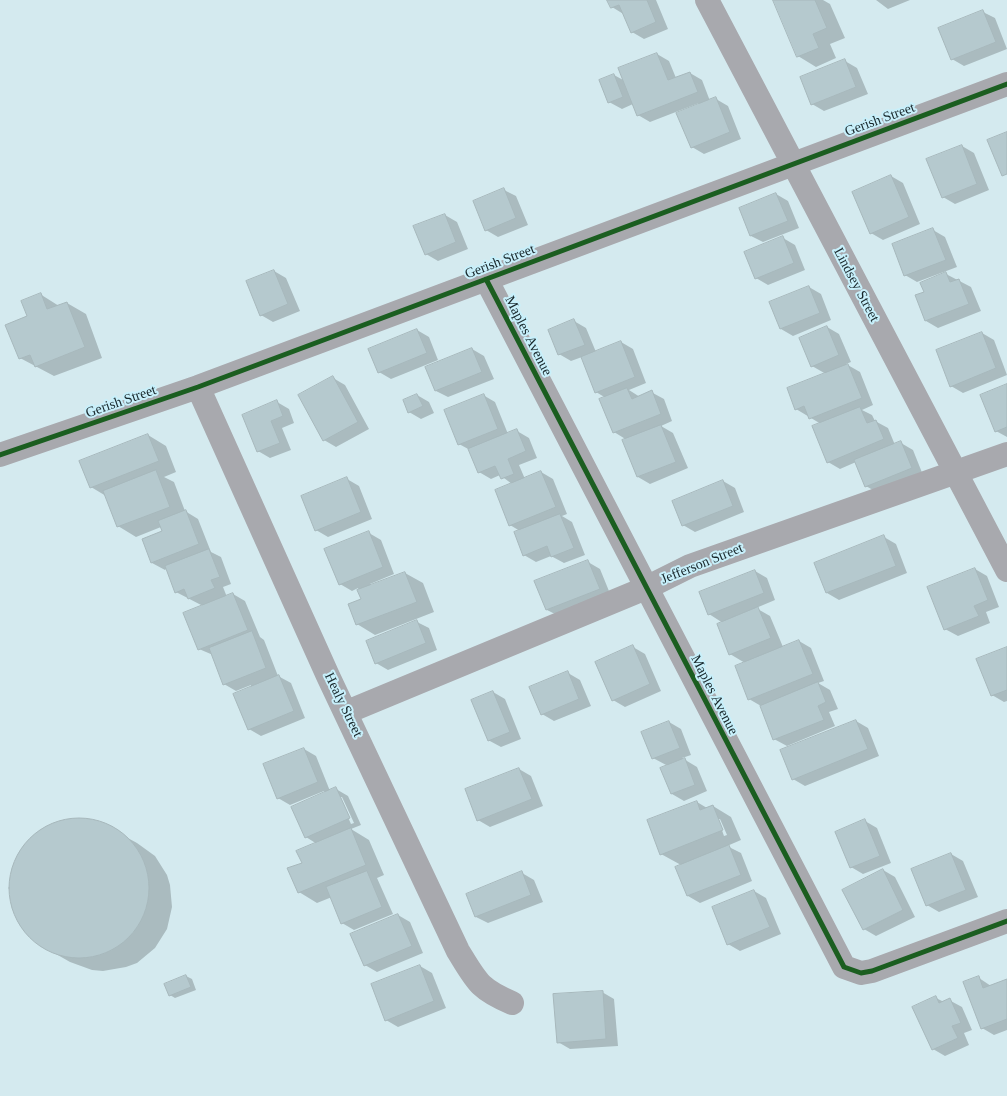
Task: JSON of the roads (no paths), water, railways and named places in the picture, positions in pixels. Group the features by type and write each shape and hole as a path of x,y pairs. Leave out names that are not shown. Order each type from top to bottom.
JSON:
{"street":[{"name":"Lindsey Street","path":"707,0 792,165 1007,570"},
{"name":"Gerish Street","path":"0,455 198,387 1007,84"},
{"name":"Maples Avenue","path":"486,279 844,967 861,973 872,971 1007,921"},
{"name":"Healy Street","path":"198,387 346,712 458,951 474,978 488,992 512,1003"},
{"name":"Jefferson Street","path":"346,712 646,588 690,566 1007,454"}]}
